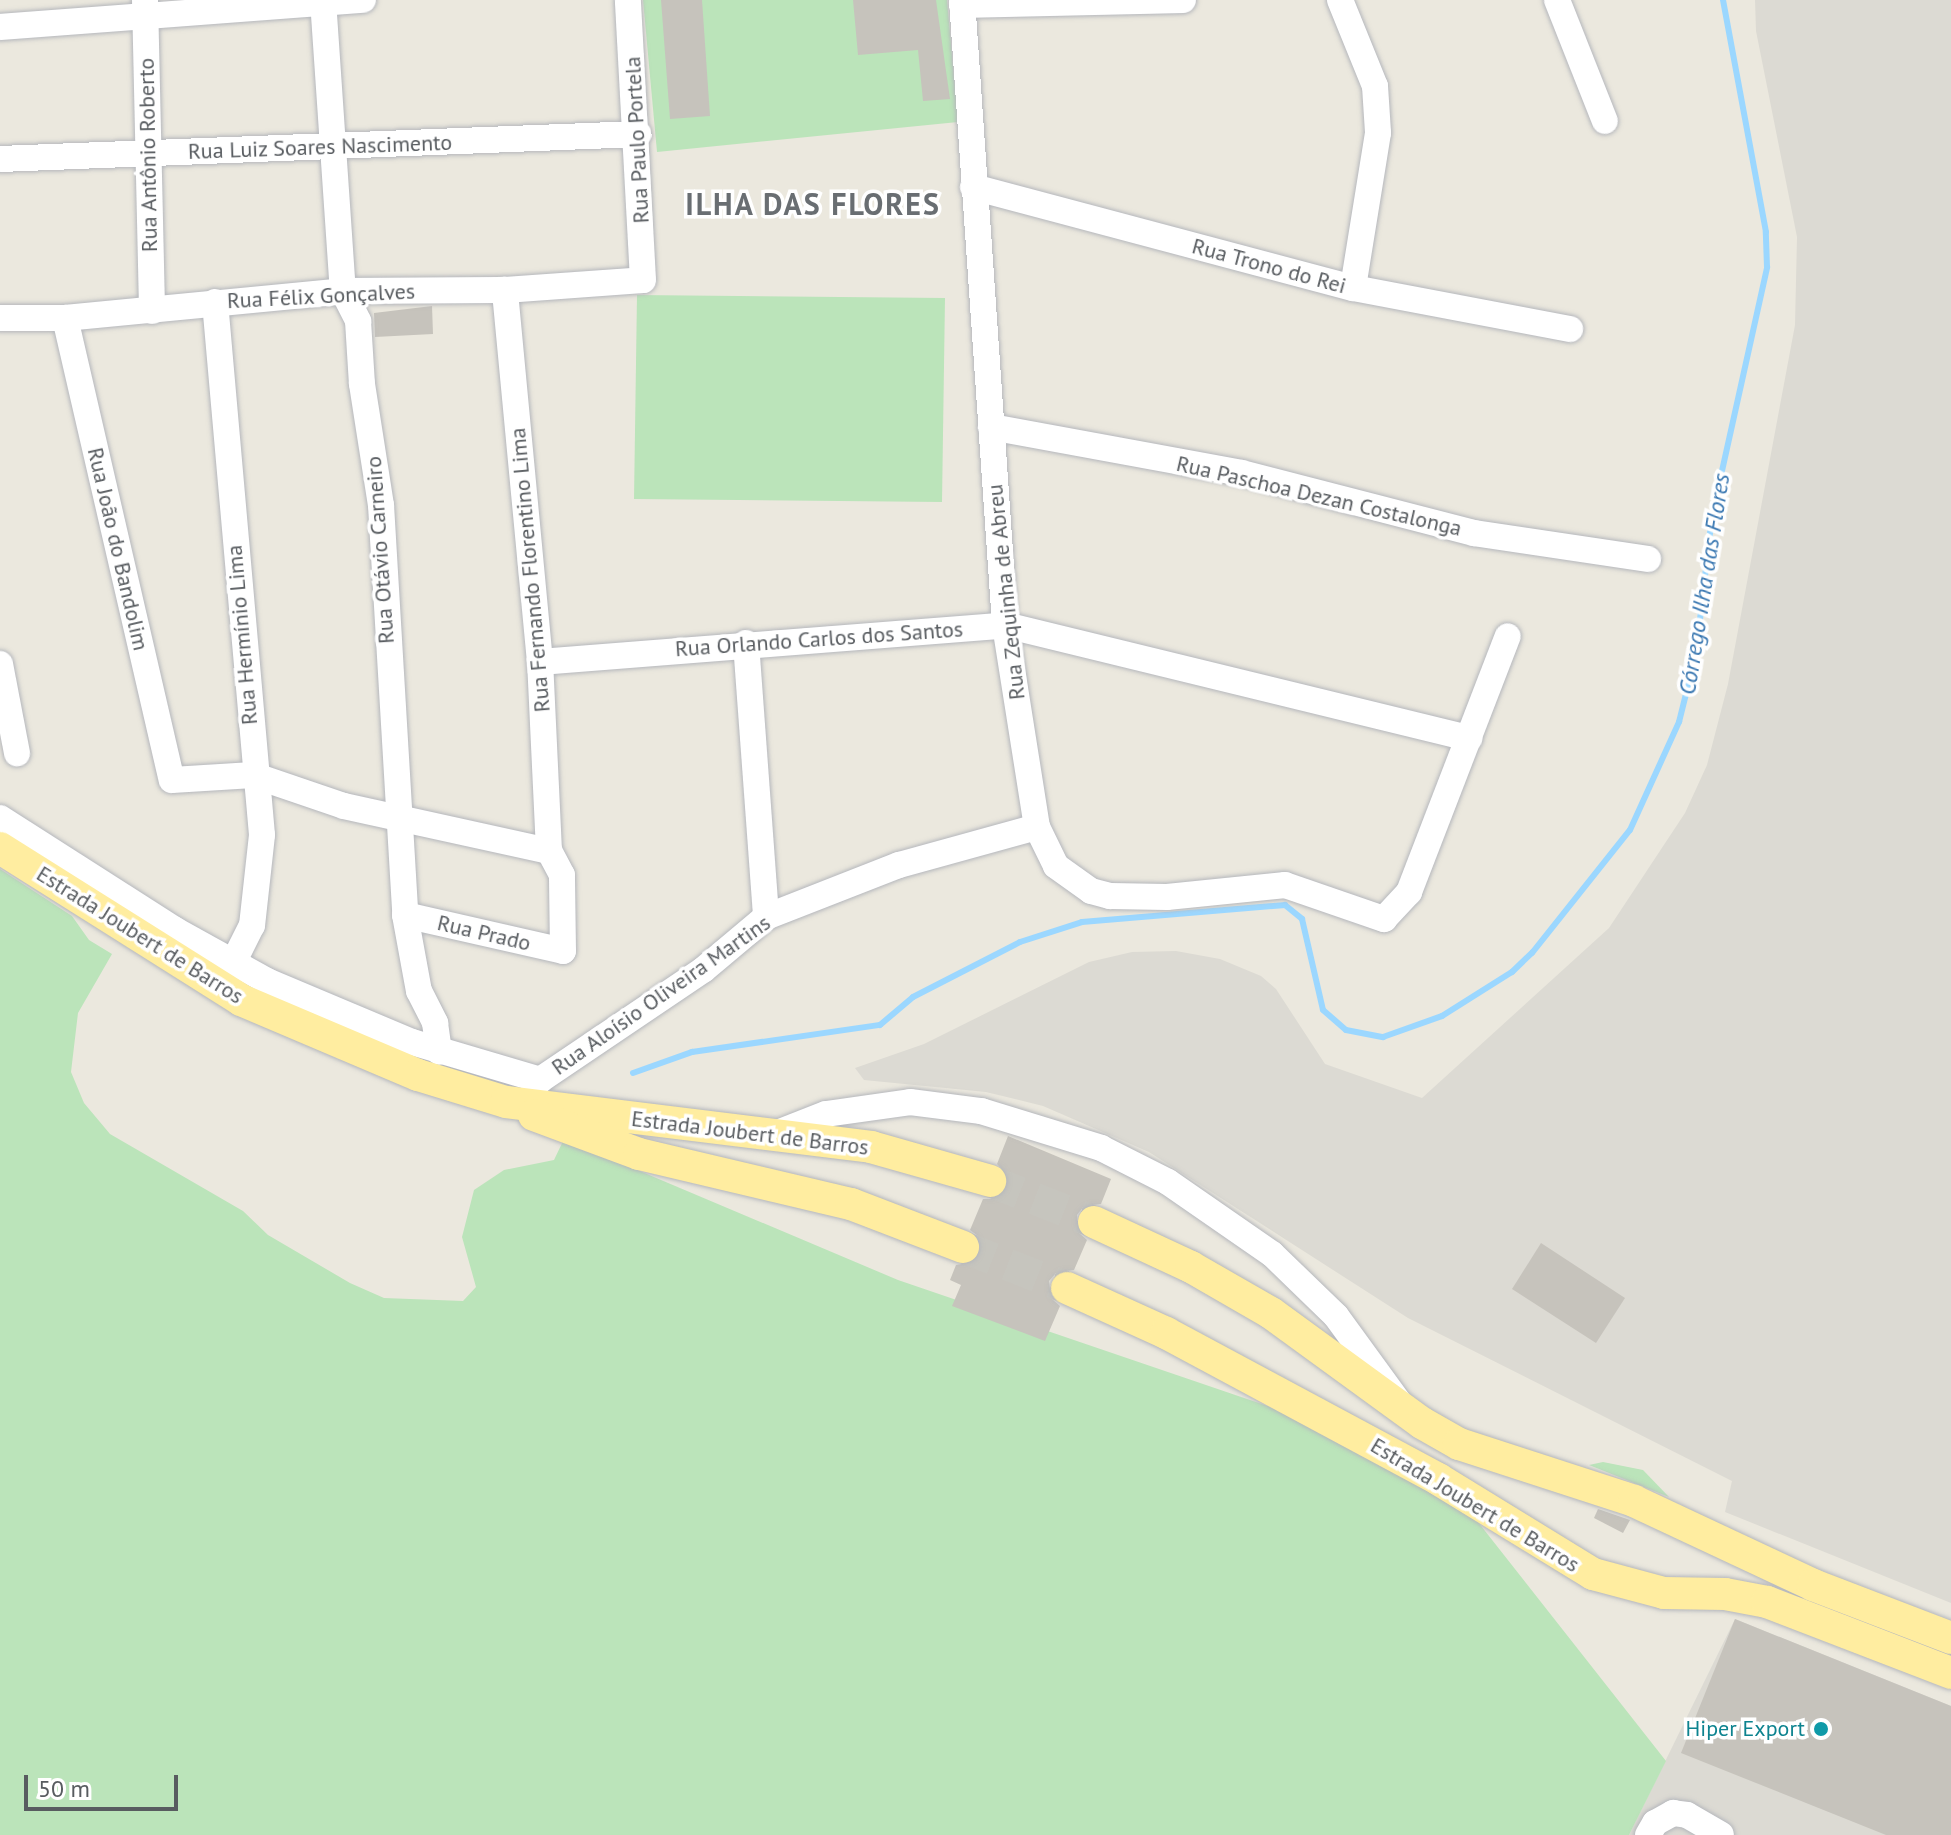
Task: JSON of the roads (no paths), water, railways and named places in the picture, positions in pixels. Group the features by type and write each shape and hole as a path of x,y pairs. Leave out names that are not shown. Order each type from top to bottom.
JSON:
{"main road":[{"name":"Estrada Joubert de Barros","path":"0,848 241,1000 372,1059 506,1102 605,1144 826,1197 963,1247"},
{"name":"Estrada Joubert de Barros","path":"506,1102 899,1152 990,1181"},
{"name":"Estrada Joubert de Barros","path":"1094,1222 1191,1267 1271,1313 1404,1411 1473,1450 1634,1501 1799,1579 1951,1638"},
{"name":"Estrada Joubert de Barros","path":"1067,1288 1166,1333 1411,1464 1593,1574 1664,1593 1725,1594 1767,1602 1951,1673"}],"street":[{"path":"0,27 145,7 363,0"},
{"name":"Rua Paulo Portela","path":"628,0 639,134 643,280"},
{"path":"962,2 1183,0"},
{"path":"1340,0 1375,86 1378,133 1353,288"},
{"path":"1557,0 1605,121"},
{"name":"Rua Otávio Carneiro","path":"323,1 343,291 358,321 362,384 381,505 396,814 405,915 419,991 435,1023 439,1052"},
{"name":"Rua Zequinha de Abreu","path":"962,2 1005,625 1037,827 1056,866 1091,891 1110,896 1167,897 1262,885 1306,889 1372,917 1384,919 1397,910 1409,892 1469,738"},
{"name":"Rua Antônio Roberto","path":"145,7 152,311"},
{"name":"Rua Luiz Soares Nascimento","path":"0,159 639,134"},
{"name":"Rua Trono do Rei","path":"973,187 1353,288 1570,329"},
{"name":"Rua Félix Gonçalves","path":"0,318 65,318 343,291 505,290 643,280"},
{"name":"Rua Fernando Florentino Lima","path":"505,290 540,662 549,851 562,875 563,951"},
{"name":"Rua Hermínio Lima","path":"215,302 253,775 262,835 259,885 252,925 233,963"},
{"name":"Rua João do Bandolim","path":"65,318 172,780 253,775"},
{"name":"Rua Paschoa Dezan Costalonga","path":"991,427 1242,473 1474,533 1648,559"},
{"name":"Rua Orlando Carlos dos Santos","path":"540,662 746,643 1005,625 1469,738"},
{"path":"1469,738 1508,636"},
{"path":"746,643 766,917"},
{"path":"0,664 17,753"},
{"path":"253,775 344,806 396,814 549,851"},
{"name":"Rua Aloísio Oliveira Martins","path":"0,818 233,963 344,1016 439,1052 540,1080 703,970 766,917 899,865 1037,827"},
{"name":"Rua Prado","path":"405,915 563,951"},
{"path":"772,1135 826,1114 910,1102 981,1111 1101,1148 1168,1182 1272,1254 1336,1316 1404,1411"},
{"path":"1648,1835 1655,1823 1673,1813 1687,1815 1721,1835"}],"waterway":[{"name":"Córrego Ilha das Flores","path":"633,1073 692,1052 880,1025 913,997 1020,942 1082,922 1285,905 1302,919 1323,1010 1346,1030 1383,1037 1442,1016 1512,972 1532,953 1630,830 1679,722 1696,654 1712,516 1767,267 1766,232 1723,0"}],"tunnel":[{"path":"990,1181 1094,1222"},
{"path":"963,1247 1067,1288"}],"place":[{"name":"Hiper Export","path":"1821,1729"}],"district":[{"name":"ILHA DAS FLORES","path":"813,204"}]}
